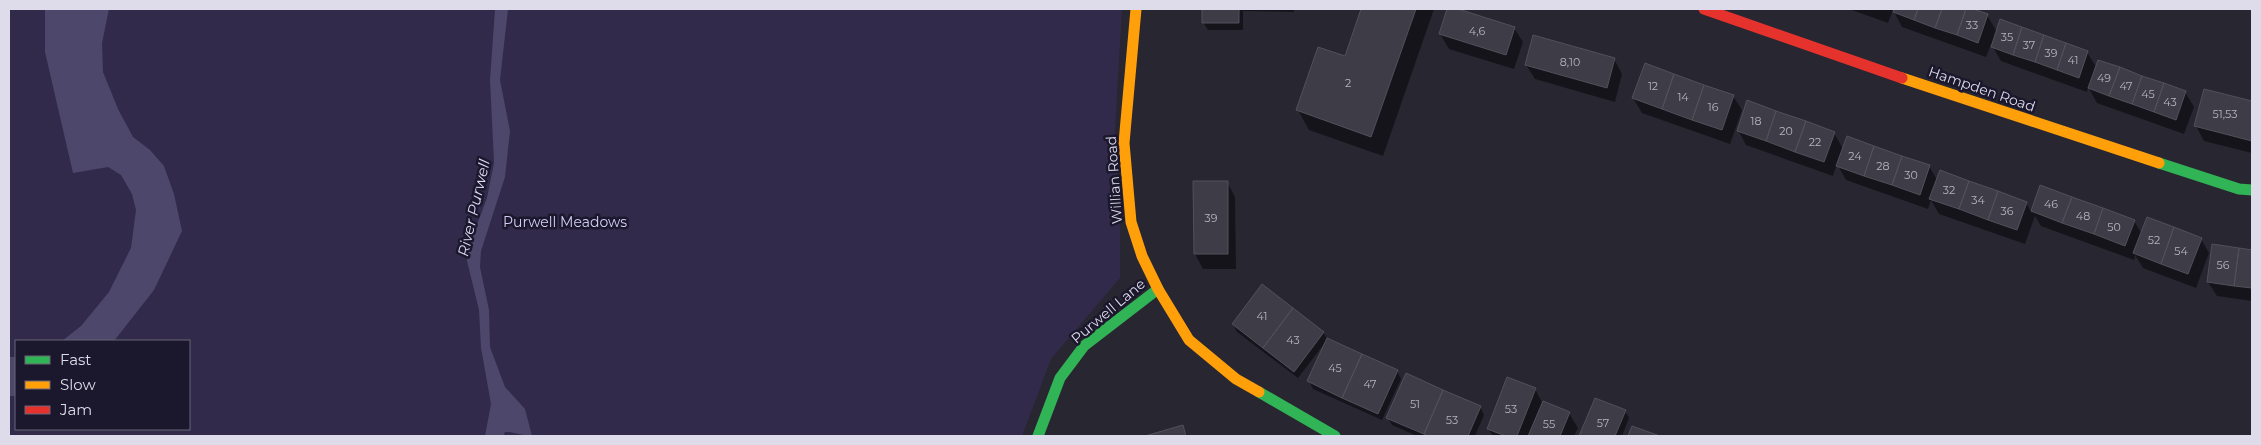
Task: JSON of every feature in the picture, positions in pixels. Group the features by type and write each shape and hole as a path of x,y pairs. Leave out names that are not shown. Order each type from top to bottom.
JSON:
{"street":[{"name":"Willian Road","path":"1136,9 1124,142 1131,222 1142,256 1158,289 1190,340 1229,373 1335,436"},
{"name":"Hampden Road","path":"1704,9 1976,104 2239,189 2252,190"},
{"name":"Purwell Lane","path":"1038,436 1060,378 1084,346 1158,289"}],"green space":[{"name":"Purwell Meadows","path":"9,9 1122,9 1115,130 1120,231 1120,278 1051,359 1022,436 9,436"}],"shaded area":[{"path":"45,9 109,9 102,43 103,72 118,109 133,137 150,150 164,166 174,194 182,231 154,290 115,340 63,340 81,326 109,292 131,248 136,210 132,194 121,175 108,167 73,173 45,52"},
{"path":"495,9 508,9 500,80 510,131 505,177 481,251 480,267 489,310 490,347 505,387 525,409 532,436 505,432 503,436 485,436 491,404 481,348 479,310 467,261 468,248 487,198 494,163 490,80"},
{"path":"9,357 15,357 15,396 9,396"}],"building":[{"path":"1202,9 1239,9 1239,23 1202,23"},
{"path":"1361,9 1416,9 1371,137 1296,110 1318,47 1345,56"},
{"path":"1447,9 1458,9 1515,27 1506,55 1439,34"},
{"path":"1894,9 1918,9 1914,20 1893,12"},
{"path":"1918,9 1942,9 1935,28 1914,20"},
{"path":"1942,9 1966,9 1957,35 1935,28"},
{"path":"1966,9 1973,9 1988,14 1978,43 1957,35"},
{"path":"2000,19 2022,27 2013,55 1991,47"},
{"path":"2022,27 2044,35 2035,62 2013,55"},
{"path":"1533,35 1615,58 1607,88 1525,65"},
{"path":"2044,35 2066,43 2057,70 2035,62"},
{"path":"2066,43 2088,51 2079,78 2057,70"},
{"path":"2098,60 2120,67 2109,96 2088,88"},
{"path":"1645,63 1674,74 1662,109 1632,98"},
{"path":"2120,67 2142,76 2132,104 2109,96"},
{"path":"1674,74 1704,85 1692,120 1662,109"},
{"path":"2142,76 2164,83 2154,112 2132,104"},
{"path":"2164,83 2186,91 2176,120 2154,112"},
{"path":"1704,85 1734,95 1722,130 1692,120"},
{"path":"2204,89 2252,101 2252,141 2194,126"},
{"path":"1747,100 1776,111 1766,141 1737,131"},
{"path":"1776,111 1806,121 1795,152 1766,141"},
{"path":"1806,121 1835,132 1824,162 1795,152"},
{"path":"1847,136 1874,146 1864,176 1836,166"},
{"path":"1874,146 1902,156 1892,185 1864,176"},
{"path":"1902,156 1930,165 1920,195 1892,185"},
{"path":"1940,170 1969,181 1959,209 1929,199"},
{"path":"1193,181 1228,181 1228,254 1194,254"},
{"path":"1969,181 1998,191 1988,220 1959,209"},
{"path":"2040,185 2072,197 2062,223 2031,211"},
{"path":"1998,191 2027,202 2017,230 1988,220"},
{"path":"2072,197 2103,208 2094,234 2062,223"},
{"path":"2103,208 2135,220 2125,246 2094,234"},
{"path":"2147,217 2174,227 2161,264 2133,253"},
{"path":"2174,227 2202,238 2188,274 2161,264"},
{"path":"2212,244 2239,248 2234,286 2207,282"},
{"path":"2239,248 2252,250 2252,288 2234,286"},
{"path":"1262,284 1293,308 1263,348 1232,324"},
{"path":"1293,308 1324,332 1294,372 1263,348"},
{"path":"1327,338 1362,354 1342,398 1307,381"},
{"path":"1362,354 1398,370 1378,414 1342,398"},
{"path":"1406,373 1443,390 1424,434 1386,418"},
{"path":"1507,377 1536,388 1517,436 1506,436 1487,429"},
{"path":"1443,390 1481,406 1468,436 1428,436 1424,434"},
{"path":"1595,398 1626,410 1615,436 1579,436"},
{"path":"1543,401 1570,412 1560,436 1528,436"},
{"path":"1183,425 1186,436 1145,436"},
{"path":"1632,426 1660,436 1628,436"}],"traffic: fast":[{"path":"2159,163 2239,189 2252,190"},
{"path":"1038,436 1060,378 1084,346 1158,289"},
{"path":"1259,392 1335,436"}],"traffic: slow":[{"path":"1136,9 1124,143 1131,222 1142,256 1158,289 1189,340 1236,379 1259,392"},
{"path":"1902,78 2159,163"}],"traffic: jam":[{"path":"1704,9 1902,78"}],"water label":[{"name":"River Purwell","path":"474,208"}]}
